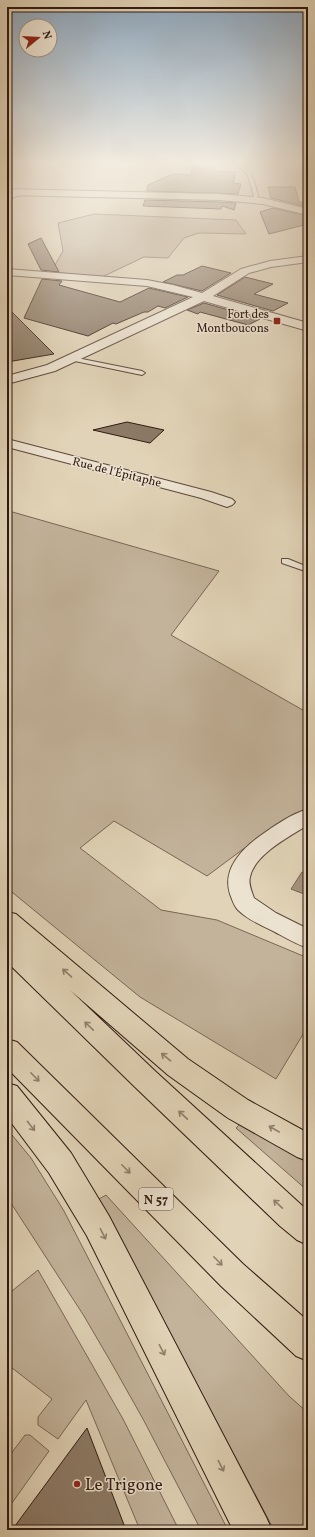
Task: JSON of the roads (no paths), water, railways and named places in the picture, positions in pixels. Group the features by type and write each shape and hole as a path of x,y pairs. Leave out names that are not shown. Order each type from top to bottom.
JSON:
{"highway":[{"path":"7,922 178,1067 238,1109 308,1148"},
{"path":"7,946 145,1080 291,1216 308,1230"},
{"name":"N 57","path":"7,1050 232,1275 308,1344"},
{"path":"7,1095 60,1163 98,1226 254,1530"}],"street":[{"path":"7,380 51,368 72,359 203,297 245,271 270,264 308,259"},
{"path":"7,272 147,283 173,288 308,327"},
{"path":"219,288 225,297 237,307"},
{"name":"Rue de l'Épitaphe","path":"7,443 206,495 227,502"},
{"path":"308,816 263,844 240,868 238,886 245,903 266,917 308,939"}],"lane":[{"path":"72,359 142,373"},
{"path":"285,561 308,570"}],"place":[{"name":"Fort des Montboucons","path":"277,321"},
{"name":"Le Trigone","path":"77,1484"}]}
